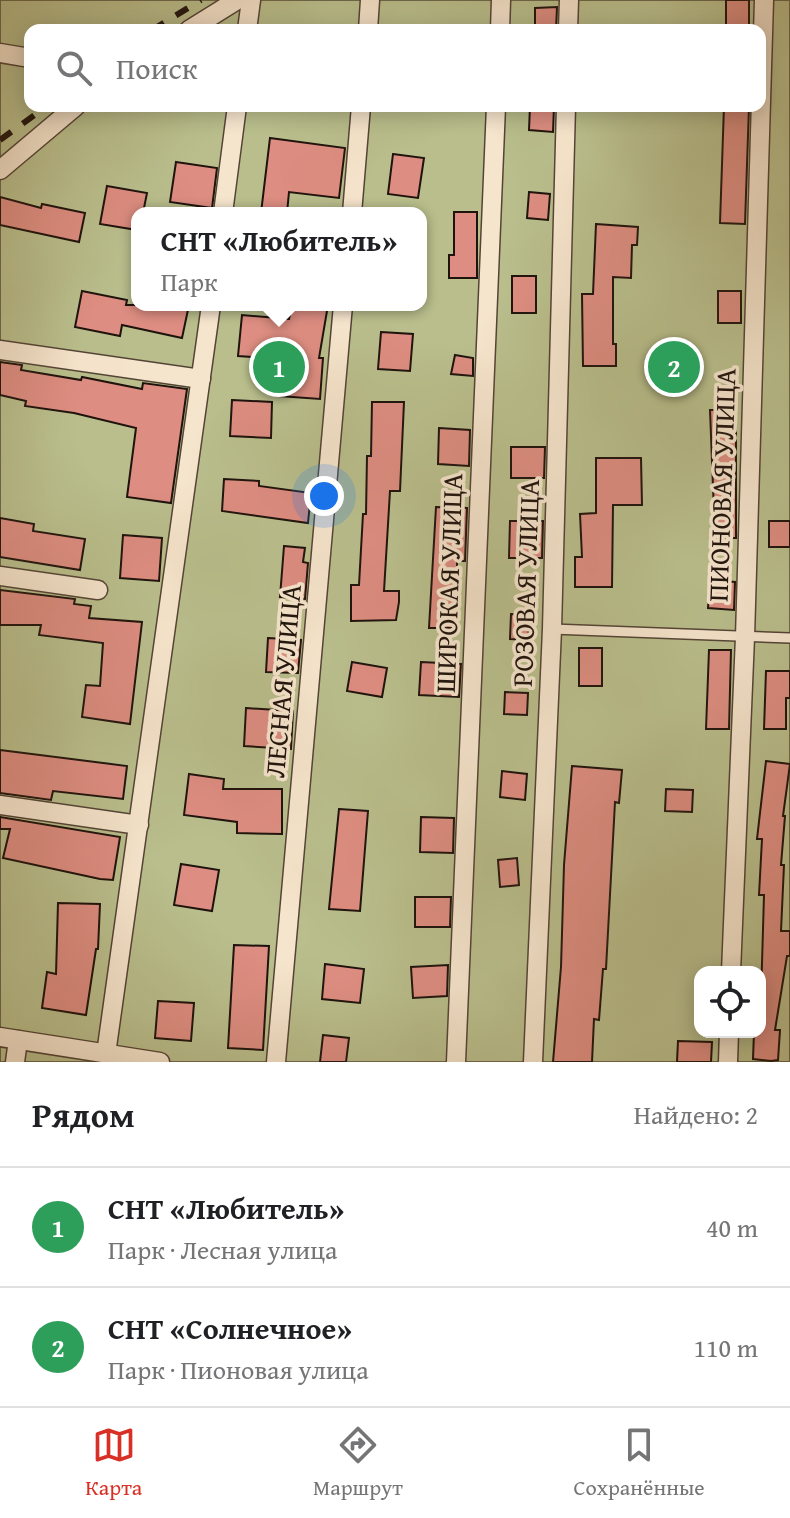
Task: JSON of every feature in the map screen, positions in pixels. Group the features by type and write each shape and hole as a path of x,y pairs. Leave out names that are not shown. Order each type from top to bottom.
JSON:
{"street":[{"path":"199,24 237,0"},
{"path":"248,24 251,0"},
{"path":"368,24 370,0"},
{"path":"500,24 501,0"},
{"path":"568,24 569,0"},
{"name":"ПИОНОВАЯ УЛИЦА","path":"763,24 764,0"},
{"path":"0,53 24,57"},
{"path":"0,170 69,112"},
{"path":"224,207 236,112"},
{"path":"353,207 360,112"},
{"name":"ШИРОКАЯ УЛИЦА","path":"456,1062 496,112"},
{"name":"РОЗОВАЯ УЛИЦА","path":"533,1062 552,629 566,112"},
{"name":"ПИОНОВАЯ УЛИЦА","path":"731,966 745,637 761,112"},
{"path":"106,1054 210,311"},
{"name":"ЛЕСНАЯ УЛИЦА","path":"276,1062 342,311"},
{"path":"0,350 201,379"},
{"path":"0,576 98,590"},
{"path":"0,805 139,825"},
{"path":"15,1062 9,1038 160,1062"},
{"path":"728,1062 729,1038"}],"lane":[{"path":"552,629 790,638"}],"green space":[{"path":"0,0 790,0 790,1062 0,1062"}],"building":[{"path":"726,0 749,0 749,24 726,24"},
{"path":"557,7 556,24 535,24 535,8"},
{"path":"530,112 554,112 553,132 529,130"},
{"path":"724,112 749,112 745,224 720,223"},
{"path":"270,138 345,148 339,198 289,192 288,207 262,207"},
{"path":"393,154 424,158 418,198 388,194"},
{"path":"176,162 217,168 212,207 170,202"},
{"path":"107,186 147,193 144,207 131,207 131,229 100,224"},
{"path":"529,192 550,194 548,220 527,218"},
{"path":"0,197 41,208 42,204 85,213 79,242 0,225"},
{"path":"454,212 477,212 477,278 449,278 449,255 454,255"},
{"path":"596,224 638,227 637,245 632,245 631,278 613,277 616,366 583,366 582,294 593,294"},
{"path":"512,276 536,276 536,313 512,313"},
{"path":"82,291 127,300 126,305 131,305 131,311 188,311 182,338 122,325 120,336 75,327"},
{"path":"718,291 741,291 741,323 718,323"},
{"path":"291,311 327,311 319,358 323,358 320,399 279,396 282,359 238,356 242,315 289,319"},
{"path":"381,332 413,334 410,371 378,369"},
{"path":"455,355 473,358 473,376 451,374"},
{"path":"0,362 22,365 21,370 81,380 82,377 142,389 143,383 187,389 171,503 127,497 136,428 74,413 25,406 26,401 0,395"},
{"path":"232,400 272,402 271,438 230,436"},
{"path":"372,402 404,402 400,491 390,491 384,591 399,591 399,602 396,620 351,621 351,585 359,585 363,514 366,514"},
{"path":"710,410 736,410 736,538 715,538"},
{"path":"439,428 470,430 469,466 438,464"},
{"path":"511,447 545,447 544,478 511,478"},
{"path":"596,458 641,458 642,505 613,505 612,587 575,587 575,557 582,557 580,514 596,513"},
{"path":"224,479 259,481 259,486 311,493 308,523 222,511"},
{"path":"436,507 467,508 465,561 457,561 457,628 429,628"},
{"path":"0,518 34,524 33,531 85,539 80,570 0,557"},
{"path":"510,521 543,521 542,558 509,558"},
{"path":"769,521 790,521 790,547 769,547"},
{"path":"123,535 162,538 159,581 120,578"},
{"path":"284,546 305,548 303,562 308,563 305,599 280,597"},
{"path":"710,580 735,582 734,610 708,608"},
{"path":"0,590 75,599 74,604 91,606 89,618 142,622 130,724 82,717 86,685 100,686 103,643 39,635 41,625 0,625"},
{"path":"511,614 530,615 528,640 510,639"},
{"path":"268,638 301,640 298,673 266,672"},
{"path":"579,648 602,648 602,686 579,686"},
{"path":"709,650 731,650 729,729 706,729"},
{"path":"352,662 387,668 382,697 347,691"},
{"path":"421,662 461,664 459,697 419,695"},
{"path":"766,671 790,671 786,729 764,729"},
{"path":"505,692 528,693 527,715 504,714"},
{"path":"246,708 293,711 291,749 244,746"},
{"path":"0,750 127,766 123,799 53,791 51,800 0,793"},
{"path":"766,761 790,764 783,816 781,931 790,931 790,956 787,956 775,1030 780,1030 778,1060 771,1061 753,1059 754,1038 766,1038 766,966 762,966 764,895 759,895 762,839 757,839"},
{"path":"572,766 622,770 619,803 615,802 606,969 603,969 599,1020 594,1019 592,1062 553,1062"},
{"path":"502,771 527,774 525,800 500,797"},
{"path":"189,774 224,779 223,789 282,789 282,834 237,833 237,822 184,815"},
{"path":"666,789 693,790 692,812 665,811"},
{"path":"339,809 368,811 360,911 329,909"},
{"path":"0,817 120,837 113,880 3,858 10,829 0,829"},
{"path":"421,817 454,818 453,853 420,852"},
{"path":"517,858 519,885 500,887 498,860"},
{"path":"181,864 219,870 212,911 174,905"},
{"path":"415,897 451,897 450,927 415,927"},
{"path":"58,903 100,904 98,949 86,1015 42,1008 47,972 56,974"},
{"path":"234,945 269,946 263,1050 228,1048"},
{"path":"325,964 364,969 360,1003 322,999"},
{"path":"448,965 447,996 413,998 411,967"},
{"path":"158,1001 194,1003 191,1041 155,1038"},
{"path":"323,1035 349,1038 346,1062 320,1062"},
{"path":"678,1041 712,1042 711,1062 677,1062"}],"railway":[{"path":"162,24 201,0"},
{"path":"0,140 39,112"}],"place":[{"name":"СНТ «Любитель»","path":"279,367"},
{"name":"СНТ «Солнечное»","path":"674,367"}]}
